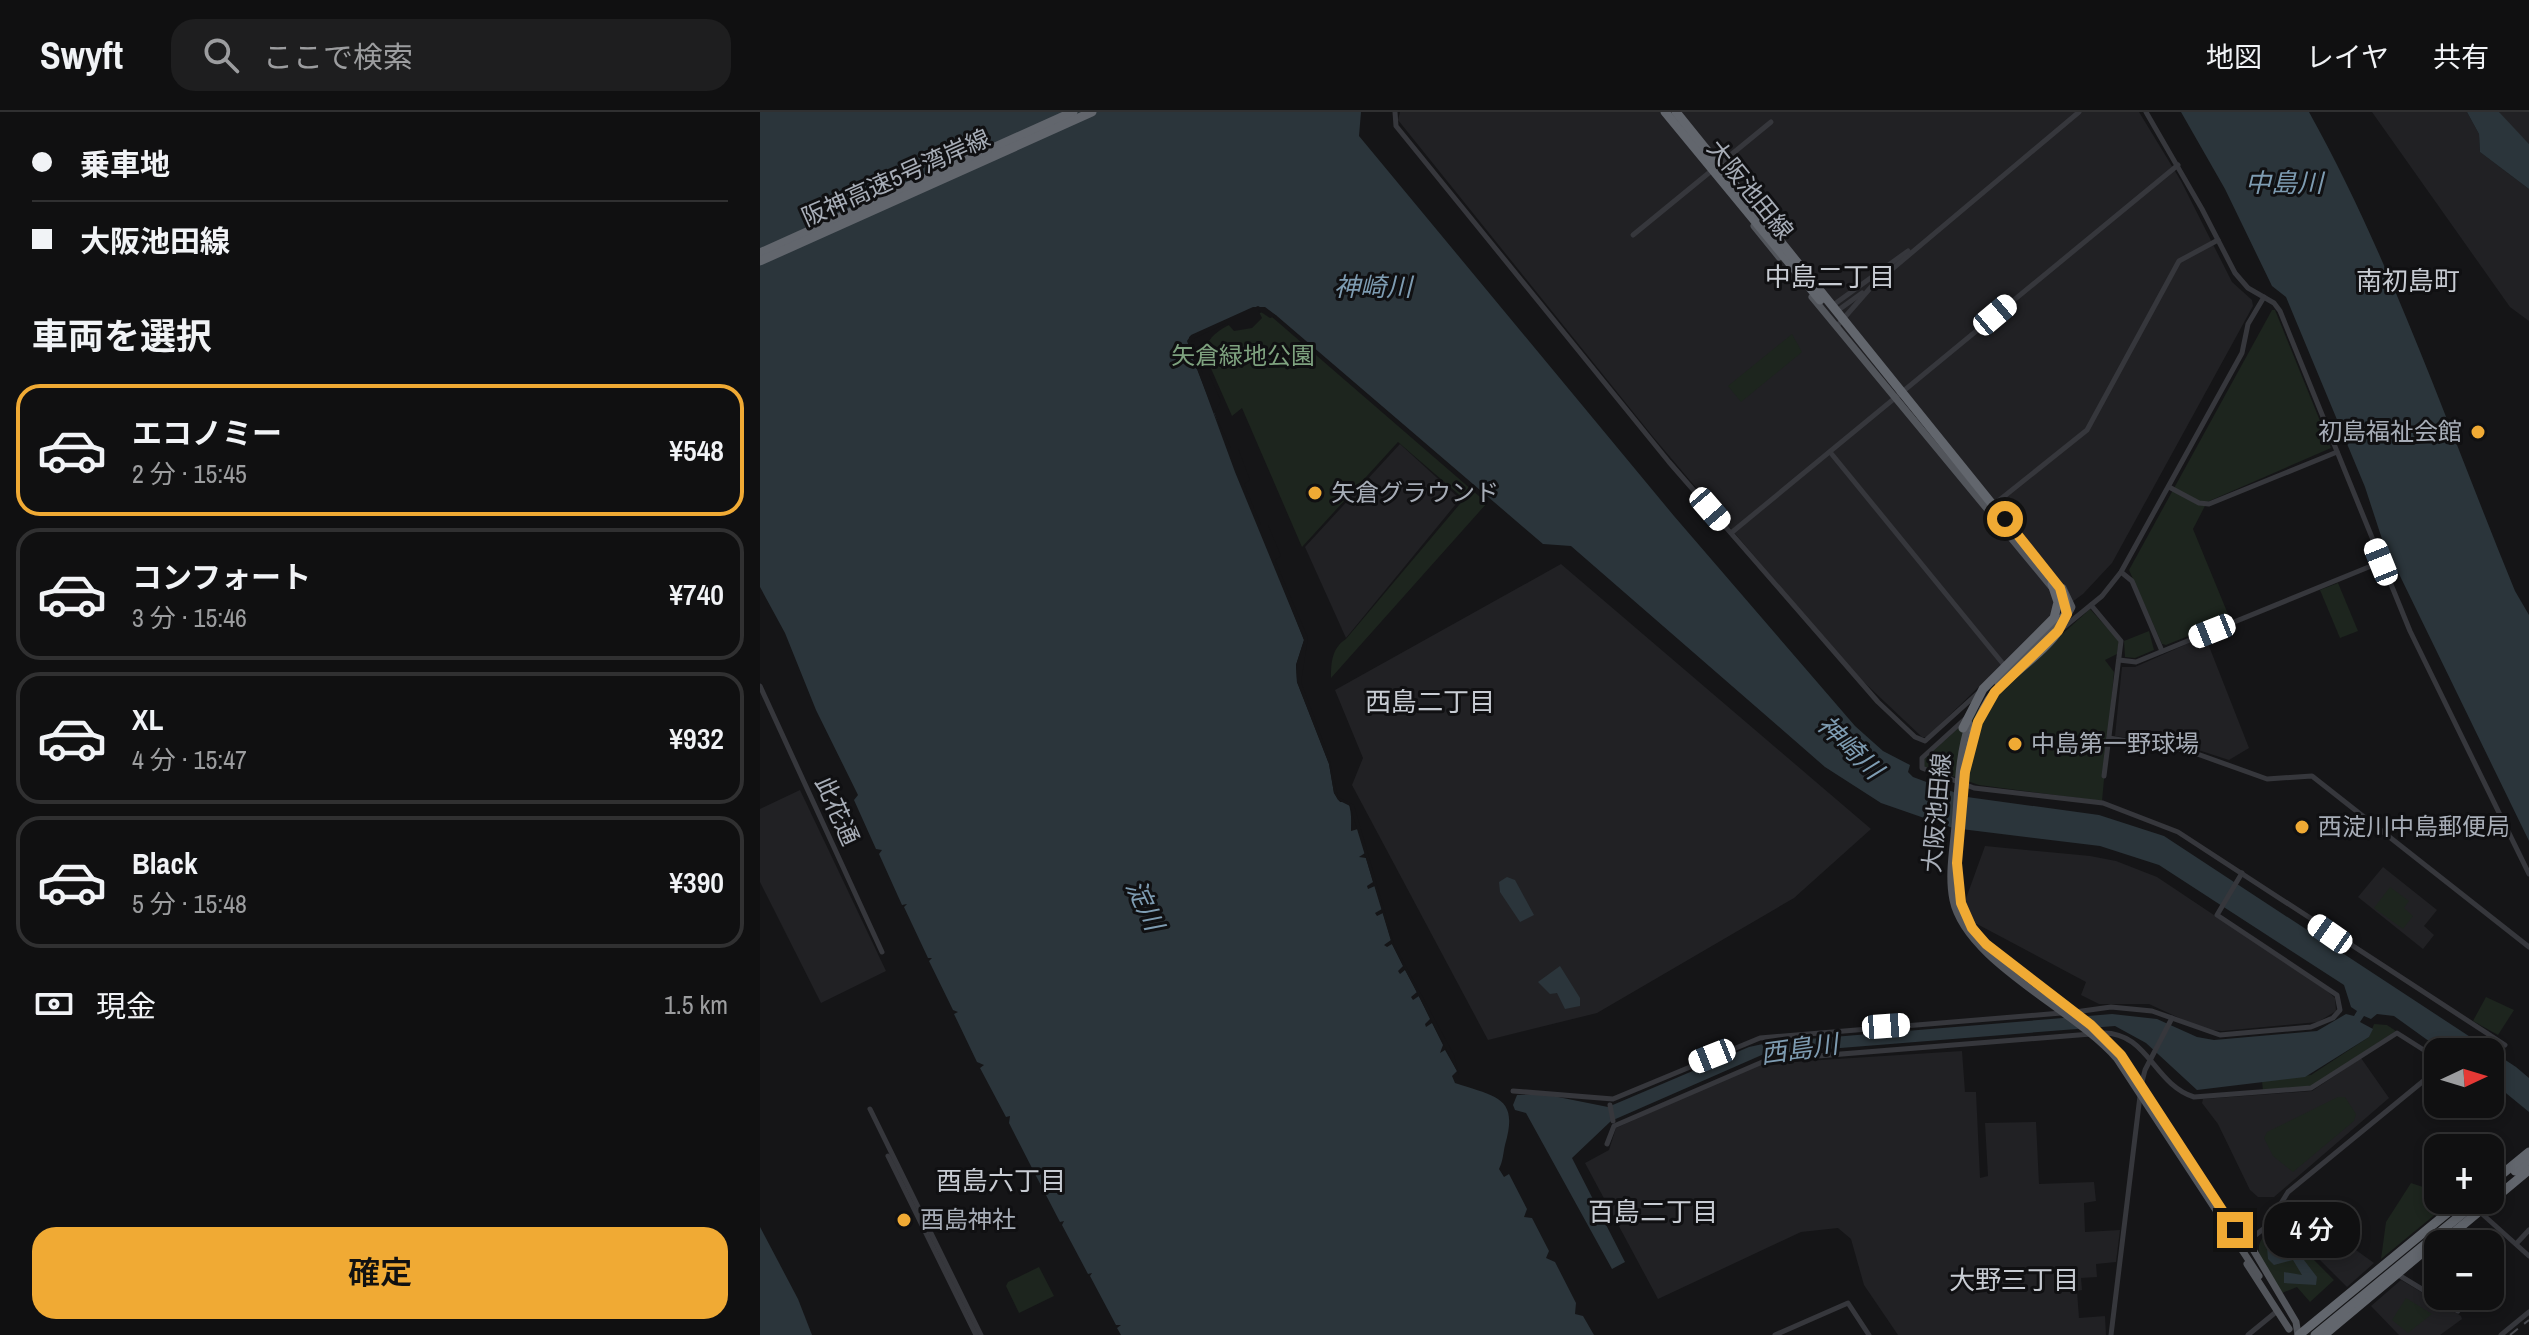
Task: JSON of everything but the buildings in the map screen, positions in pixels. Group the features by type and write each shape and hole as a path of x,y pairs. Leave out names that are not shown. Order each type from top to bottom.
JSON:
{"highway":[{"name":"阪神高速5号湾岸線","path":"760,253 1073,112"},
{"name":"阪神高速5号湾岸線","path":"760,261 1092,112"},
{"path":"1663,112 1716,167"},
{"path":"1676,112 1692,141 2055,589 2057,607 2052,622 1993,677 1972,707 1962,734 1963,770"},
{"path":"1676,112 2065,597 2067,614 2062,627 1999,688 1984,709 1963,770"},
{"path":"1692,141 1801,272 1818,305"},
{"path":"2504,1168 2529,1149"},
{"path":"2504,1170 2529,1149"},
{"path":"2504,1185 2527,1167"},
{"path":"2504,1188 2527,1167"},
{"path":"2295,1334 2444,1214"},
{"path":"2308,1335 2454,1214"},
{"path":"2315,1335 2462,1214"},
{"path":"2330,1333 2468,1214"},
{"path":"2457,1230 2475,1214"},
{"path":"2417,1257 2424,1253"}],"main road":[{"name":"大阪池田線","path":"1663,112 1716,167 1841,309 2071,602 2069,616 2031,649"},
{"name":"大阪池田線","path":"1676,112 1818,305 2063,605 2061,619 1994,687 1979,708 1969,737 1963,770 1957,873 1959,897 1968,922 1998,956 2091,1025 2121,1055 2295,1334"},
{"path":"2248,1241 2296,1322 2295,1334 2276,1312 2238,1248 2248,1241"}],"street":[{"path":"1395,112 1396,126 1471,222 1849,672 1918,739 1932,737 2044,628"},
{"path":"1818,305 1831,312 1841,309 2079,112"},
{"path":"2146,112 2239,279 2280,311 2410,631 2529,874"},
{"path":"1633,235 1771,122"},
{"path":"1731,533 2178,165"},
{"path":"1837,326 1841,309 1926,239"},
{"path":"1988,510 2087,430 2179,261 2218,240"},
{"path":"2264,297 2248,324 2242,353 2121,572 2091,605 2053,635 1922,758 1921,767 1974,788 2082,800 2125,809 2192,839 2505,1045"},
{"path":"1830,452 2004,665"},
{"path":"2169,487 2199,503 2209,504 2337,452"},
{"path":"2119,660 2136,662 2381,562"},
{"path":"2121,572 2132,581 2162,651"},
{"path":"2091,605 2120,638 2104,776"},
{"name":"此花通","path":"760,686 882,952"},
{"path":"2109,738 2189,751 2267,779 2312,776 2529,947"},
{"path":"1513,1091 1613,1099 1745,1042 1789,1034 2111,1007 2152,1011 2220,1035 2311,1027 2333,1018 2340,1010 2337,995 2217,915 2242,874"},
{"path":"2111,1335 2137,1109 2151,1058 2171,1019"},
{"path":"1607,1144 1614,1126 1767,1060 2105,1032 2132,1040 2151,1058 2154,1068 2194,1097 2311,1088 2397,1033 2424,1050"},
{"path":"2248,1241 2267,1226 2288,1192 2424,1080"},
{"path":"1610,1105 1613,1121"},
{"path":"870,1109 979,1335"},
{"path":"888,1156 979,1335"},
{"path":"2482,1214 2529,1256"},
{"path":"2516,1244 2529,1230"},
{"path":"2383,1266 2458,1311"},
{"path":"1775,1335 1848,1303 1869,1335"},
{"path":"2248,1335 2276,1312"},
{"path":"2501,1335 2529,1312"}],"shaded area":[{"path":"1400,112 2139,112 2181,181 2232,282 2252,300 2253,306 2112,563 2083,594 2049,619 1927,737 1922,737 1849,668 1654,438 1398,120"},
{"path":"2372,112 2467,112 2479,134 2480,152 2529,189 2529,321 2510,307"},
{"path":"2499,112 2529,112 2529,144 2501,116"},
{"path":"1400,444 1460,499 1346,638 1305,547"},
{"path":"1561,564 1871,829 1794,898 1597,1013 1488,1040 1352,785 1363,758 1335,690"},
{"path":"2205,636 2249,748 2229,760 2189,747 2115,736 2122,667 2135,667"},
{"path":"800,790 886,971 821,1003 760,882 760,809"},
{"path":"1985,846 2090,856 2116,861 2157,877 2326,990 2335,998 2336,1011 2318,1022 2222,1031 2203,1029 2149,1004 2099,1004 2081,995 2086,982 1960,915"},
{"path":"2383,867 2437,910 2424,926 2434,935 2423,949 2358,897"},
{"path":"1962,1051 1965,1092 1976,1092 1980,1178 1988,1176 1985,1123 2036,1122 2039,1184 2094,1182 2096,1201 2084,1203 2085,1232 2120,1230 2116,1262 2096,1264 2097,1277 2081,1278 2082,1290 2077,1291 2079,1318 2105,1316 2106,1335 1898,1335 1864,1285 1851,1239 1838,1228 1801,1232 1658,1299 1585,1163 1609,1150 1616,1128 1758,1064"},
{"path":"2361,1058 2389,1098 2274,1197 2258,1197 2250,1190 2218,1124 2202,1103 2203,1099 2312,1091"},
{"path":"2342,1240 2374,1263 2347,1287 2315,1255 2323,1245 2331,1252"},
{"path":"2401,1280 2424,1294 2424,1310 2451,1310 2462,1319 2440,1335 2399,1335 2371,1306"}],"green space":[{"path":"2272,310 2275,310 2331,448 2207,502 2193,529 2230,619 2162,644 2129,570"},
{"name":"矢倉緑地公園","path":"1265,311 1487,503 1331,678 1335,651 1464,499 1398,442 1302,547 1242,408 1232,416 1205,355 1207,345 1219,331"},
{"path":"1792,334 1802,352 1741,402 1728,386"},
{"path":"2338,583 2358,631 2340,638 2320,590"},
{"path":"2090,609 2119,641 2117,654 2105,660 2114,672 2102,801 1979,785 1923,766 1923,760"},
{"path":"2149,631 2154,650 2135,658 2125,657 2124,641"},
{"path":"2390,887 2409,901 2404,908 2413,916 2403,929 2374,908"},
{"path":"2486,997 2514,1010 2498,1035 2473,1021"},
{"path":"2374,1024 2387,1025 2396,1031 2310,1087 2263,1091 2262,1081 2311,1075 2369,1037"},
{"path":"2338,1097 2345,1097 2356,1114 2354,1121 2293,1172 2273,1156 2264,1138 2267,1132"},
{"path":"2411,1183 2423,1187 2424,1214 2436,1214 2381,1259 2386,1222"},
{"path":"2275,1228 2297,1243 2334,1280 2310,1302 2297,1287 2282,1293 2264,1267 2260,1258 2260,1242"},
{"path":"1039,1267 1054,1296 1019,1313 1006,1286 1008,1282"},
{"path":"2406,1298 2432,1314 2408,1333 2392,1320"}],"water":[{"path":"760,112 1361,112 1359,136 1674,516 1855,726 1883,751 1910,765 1908,772 1913,777 1967,797 2099,815 2164,836 2472,1038 2425,1038 2394,1016 2377,1014 2371,1019 2364,1016 2360,1022 2373,1029 2369,1037 2305,1077 2197,1090 2146,1043 2115,1026 1764,1054 1611,1121 1572,1158 1625,1262 1612,1269 1526,1113 1515,1110 1513,1105 1517,1095 1543,1094 1608,1107 1749,1047 1772,1042 2112,1014 2157,1019 2197,1037 2214,1040 2317,1031 2346,1014 2354,1016 2357,1011 2351,1007 2344,985 2159,865 2100,846 1953,828 1881,803 1825,767 1571,546 1543,544 1277,316 1258,306 1189,337 1191,354 1304,640 1296,665 1297,682 1329,764 1334,793 1340,802 1348,802 1351,831 1358,829 1365,853 1359,857 1366,858 1373,882 1367,886 1368,889 1375,886 1382,909 1375,913 1377,916 1383,913 1391,940 1384,945 1392,944 1403,966 1398,971 1400,974 1405,970 1417,992 1411,997 1413,1000 1419,996 1430,1019 1426,1027 1432,1023 1443,1045 1440,1053 1445,1050 1457,1071 1452,1076 1455,1083 1493,1096 1506,1108 1509,1129 1499,1169 1504,1177 1509,1174 1527,1209 1524,1217 1532,1218 1549,1251 1546,1258 1555,1262 1576,1303 1575,1314 1583,1316 1594,1335 1121,1335 1117,1328 1121,1325 1116,1325 1090,1276 1092,1273 1088,1274 1062,1225 1064,1221 1060,1222 1034,1172 1037,1170 1033,1170 1009,1123 1010,1116 1006,1117 980,1068 984,1065 977,1062 954,1014 958,1012 953,1010 929,961 932,958 928,958 904,907 907,904 902,905 879,854 882,850 876,849 854,800 858,795 816,710 785,633 760,587"},
{"name":"中島川","path":"2181,112 2309,112 2367,227 2419,348 2515,591 2529,615 2529,841 2382,539 2365,487 2286,297 2272,286 2225,189"},
{"path":"2467,112 2499,112 2529,144 2529,189 2480,152 2479,134"},
{"path":"1507,877 1515,880 1534,915 1520,922 1500,892 1499,882"},
{"path":"1560,966 1580,998 1580,1006 1565,1009 1557,993 1550,994 1538,982"},
{"path":"2504,1059 2529,1078 2529,1112 2504,1091"},
{"path":"760,1227 798,1299 812,1335 760,1335"},
{"path":"2276,1238 2294,1247 2317,1277 2316,1285 2284,1283 2284,1272 2302,1275 2293,1260 2274,1265 2268,1259 2267,1247"}],"pier":[{"path":"1253,307 1265,307 1277,316 1270,318 1258,310 1262,318 1252,328 1234,331 1227,323 1191,342 1198,340 1202,345 1206,365 1201,369 1203,374 1209,374 1221,401 1214,413 1231,448 1238,448 1250,480 1244,484 1261,525 1268,525 1281,556 1275,560 1308,638 1301,682 1329,757 1338,797 1354,805 1394,944 1454,1055 1459,1075 1392,944 1350,806 1338,800 1334,793 1329,764 1297,682 1296,665 1304,640 1235,472 1187,341 1191,335"}],"railway":[{"path":"2510,1335 2529,1320"}],"place":[{"name":"初島福祉会館","path":"2478,432"},
{"name":"矢倉グラウンド","path":"1315,493"},
{"name":"中島第一野球場","path":"2015,744"},
{"name":"西淀川中島郵便局","path":"2302,827"},
{"name":"酉島神社","path":"904,1220"}],"district":[{"name":"中島二丁目","path":"1830,277"},
{"name":"南初島町","path":"2408,281"},
{"name":"西島二丁目","path":"1430,702"},
{"name":"酉島六丁目","path":"1001,1181"},
{"name":"百島二丁目","path":"1653,1212"},
{"name":"大野三丁目","path":"2014,1280"}],"route":[{"path":"2005,519 2063,592 2067,614 2062,627 1995,692 1978,722 1965,772 1957,863 1963,910 1980,939 2091,1025 2121,1055 2235,1230"}],"water label":[{"name":"神崎川","path":"1373,287"},
{"name":"神崎川","path":"1850,747"},
{"name":"淀川","path":"1145,905"},
{"name":"西島川","path":"1799,1049"}]}
